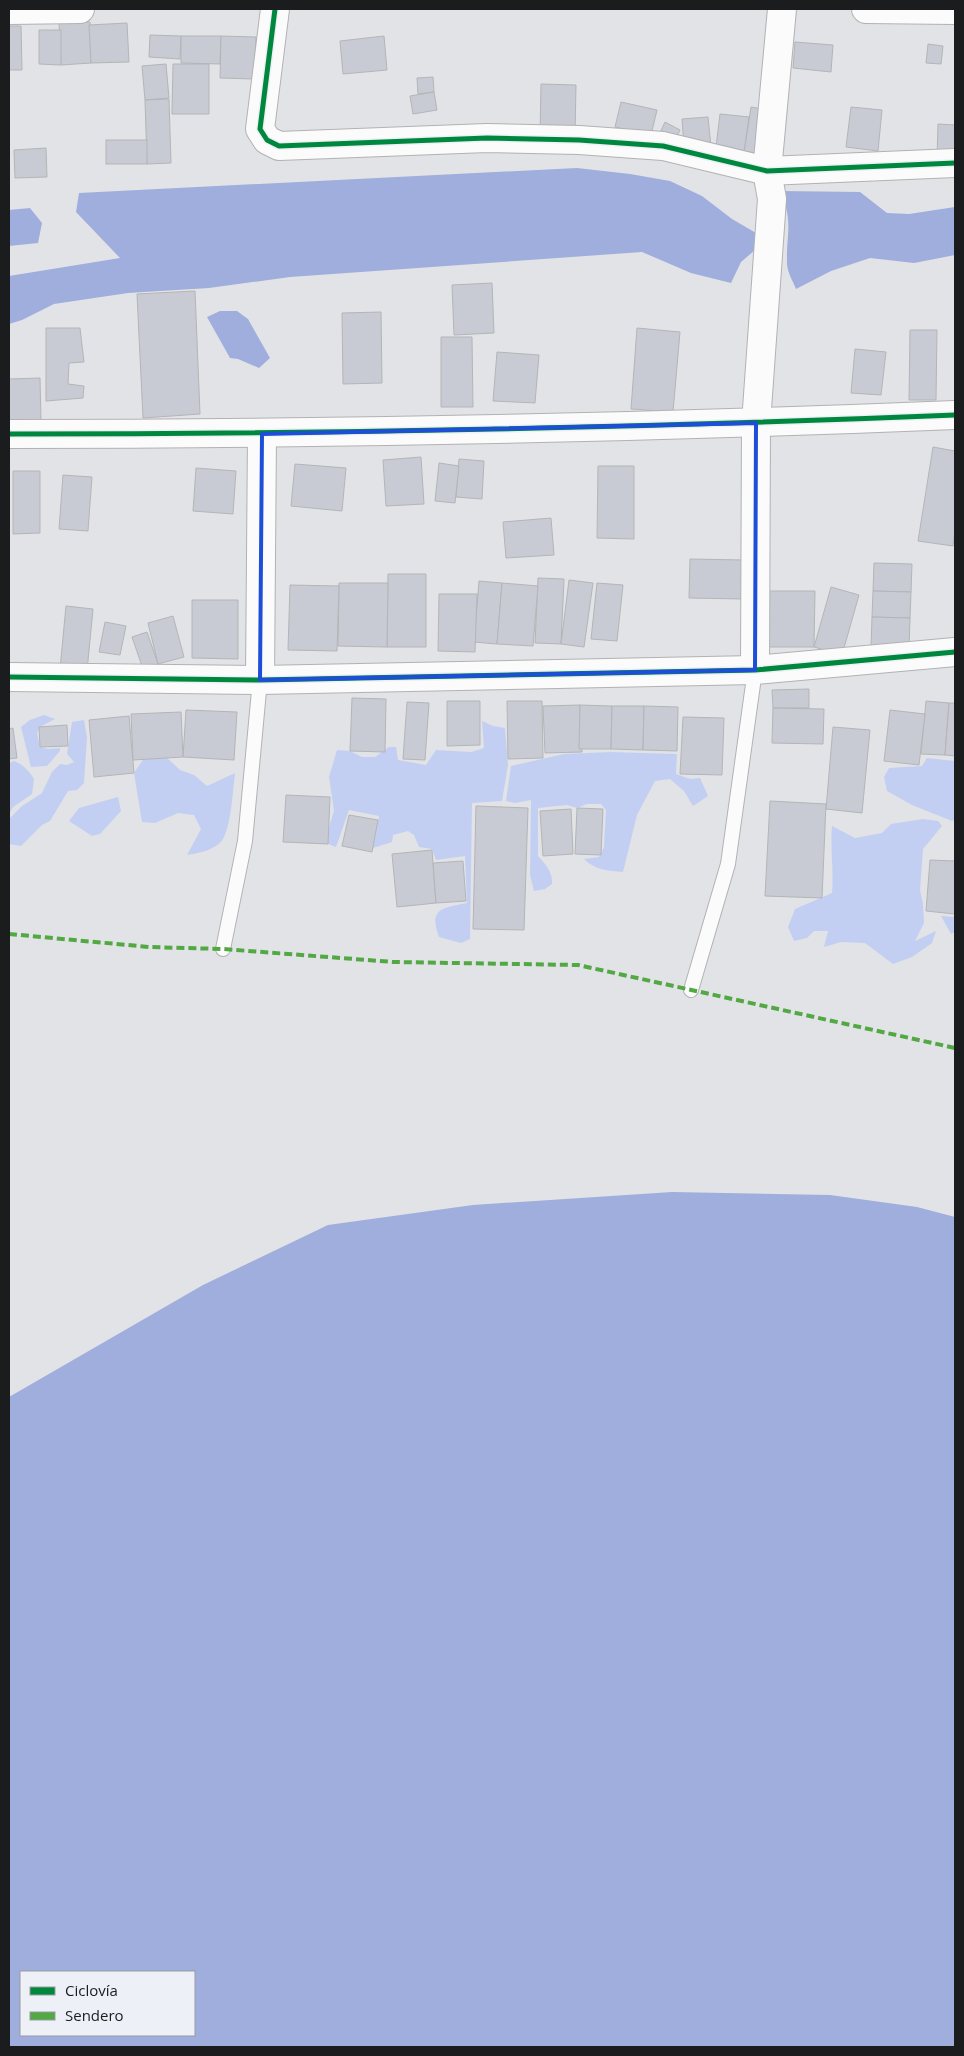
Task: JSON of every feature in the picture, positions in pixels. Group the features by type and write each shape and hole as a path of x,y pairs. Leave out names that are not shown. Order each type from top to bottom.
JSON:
{"street":[{"path":"9,10 80,9"},
{"path":"275,9 260,129 267,140 279,146 487,138 579,140 663,146 767,172 955,163"},
{"path":"755,670 756,423 772,199 767,172 782,9"},
{"path":"866,9 955,10"},
{"path":"9,434 262,434 756,423 955,415"},
{"path":"260,680 262,434"},
{"path":"9,677 260,680 755,670 955,652"}],"lane":[{"path":"691,990 728,864 755,670"},
{"path":"223,949 245,841 260,680"}],"highlighted area":[{"path":"756,423 755,670 260,680 262,434"}],"shaded area":[{"path":"577,168 670,181 702,196 732,219 756,233 755,250 741,262 731,283 691,273 642,252 290,277 209,288 128,293 54,304 22,320 9,324 9,276 120,258 76,212 79,193"},
{"path":"780,191 860,192 887,213 909,214 955,207 955,255 914,263 870,258 831,271 796,289 787,266 788,219"},
{"path":"30,208 42,223 38,243 9,246 9,210"},
{"path":"220,311 237,311 248,319 270,358 259,368 238,359 230,358 207,317"},
{"path":"44,715 55,719 40,727 37,733 40,747 48,749 60,748 60,751 47,766 31,767 21,727 30,720"},
{"path":"84,720 87,737 84,783 77,790 68,791 50,821 42,825 21,846 9,844 9,819 22,806 42,793 52,772 60,764 67,765 74,762 67,754 72,722"},
{"path":"482,721 493,726 505,728 508,765 502,801 472,803 470,939 461,943 439,937 435,920 440,911 445,908 467,903 465,856 436,860 432,849 419,847 414,835 408,831 393,835 392,842 373,848 379,816 349,810 336,847 328,844 329,827 334,811 329,777 337,750 350,751 362,757 375,757 389,747 396,747 398,760 426,765 436,750 471,752 484,748"},
{"path":"153,745 180,770 194,775 207,786 235,773 226,833 216,846 187,855 201,829 194,815 178,813 155,823 142,822 134,773"},
{"path":"610,752 677,754 676,774 690,779 700,778 708,796 693,806 684,791 670,779 655,781 637,815 623,872 597,868 584,859 599,857 604,847 606,810 601,804 587,804 577,808 567,805 538,808 538,856 550,872 552,884 545,889 534,891 530,875 531,800 515,803 506,801 511,766 564,754"},
{"path":"927,758 955,761 955,819 952,821 912,805 887,791 884,777 889,768 922,766"},
{"path":"14,761 26,768 34,779 32,794 13,807 9,814 9,763"},
{"path":"118,797 121,811 100,834 92,836 69,821 79,808"},
{"path":"923,819 938,821 942,826 923,849 920,890 924,923 915,941 936,931 932,943 912,957 893,964 865,943 841,942 824,947 828,931 814,931 807,938 794,941 788,927 795,909 832,893 832,826 855,838 882,833 891,824"},
{"path":"941,916 955,917 955,932 951,934"},
{"path":"672,1192 830,1195 917,1207 955,1217 955,2047 9,2047 9,1397 203,1285 328,1225 473,1205"}],"building":[{"path":"90,22 91,63 61,65 59,23"},
{"path":"127,23 129,62 91,63 89,25"},
{"path":"9,26 21,26 22,70 9,70"},
{"path":"39,30 61,30 61,65 39,64"},
{"path":"150,35 181,36 180,59 149,57"},
{"path":"181,36 221,36 220,64 181,63"},
{"path":"221,36 256,37 254,79 220,78"},
{"path":"384,36 387,70 343,74 340,41"},
{"path":"795,42 833,45 831,72 793,68"},
{"path":"928,44 943,46 941,64 926,63"},
{"path":"166,64 169,98 145,100 142,66"},
{"path":"173,64 209,64 209,114 172,114"},
{"path":"433,77 434,92 418,94 417,78"},
{"path":"541,84 576,85 575,136 540,135"},
{"path":"434,92 437,110 413,114 410,96"},
{"path":"169,99 171,163 147,164 145,100"},
{"path":"621,102 657,110 651,135 615,127"},
{"path":"751,107 768,110 762,154 744,152"},
{"path":"851,107 882,110 878,151 846,147"},
{"path":"720,114 749,117 744,152 716,147"},
{"path":"708,117 711,147 684,148 682,119"},
{"path":"665,122 680,130 674,143 659,135"},
{"path":"938,124 955,125 955,158 937,157"},
{"path":"106,140 147,140 147,164 106,164"},
{"path":"46,148 47,177 15,178 14,150"},
{"path":"492,283 494,333 454,335 452,285"},
{"path":"195,291 200,414 143,418 137,294"},
{"path":"381,312 382,383 343,384 342,313"},
{"path":"46,328 80,328 84,362 69,363 68,384 84,386 83,398 46,401"},
{"path":"637,328 680,332 673,412 631,409"},
{"path":"910,330 937,330 936,400 909,400"},
{"path":"441,337 472,337 473,407 441,407"},
{"path":"855,349 886,352 881,395 851,393"},
{"path":"497,352 539,355 535,403 493,401"},
{"path":"40,378 41,421 9,422 9,379"},
{"path":"933,447 955,451 955,531 953,546 918,541"},
{"path":"421,457 424,504 386,506 383,460"},
{"path":"459,459 484,461 482,499 456,497"},
{"path":"439,463 459,466 455,503 435,501"},
{"path":"295,464 346,468 342,511 291,506"},
{"path":"598,466 634,466 634,539 597,538"},
{"path":"196,468 236,471 233,514 193,511"},
{"path":"13,471 40,471 40,533 13,534"},
{"path":"63,475 92,477 88,531 59,529"},
{"path":"551,518 554,555 506,558 503,522"},
{"path":"690,559 744,560 743,599 689,598"},
{"path":"874,563 912,564 911,592 873,591"},
{"path":"388,574 426,574 426,647 387,647"},
{"path":"538,578 564,579 561,644 535,643"},
{"path":"569,580 593,583 584,647 561,644"},
{"path":"479,581 502,583 497,644 474,642"},
{"path":"339,583 388,583 387,647 338,646"},
{"path":"502,583 538,586 533,646 497,644"},
{"path":"597,583 623,585 617,641 591,639"},
{"path":"290,585 339,586 337,651 288,650"},
{"path":"831,587 859,595 842,655 814,647"},
{"path":"769,591 815,591 814,647 768,647"},
{"path":"873,591 911,592 910,618 872,617"},
{"path":"439,594 477,594 475,652 438,651"},
{"path":"192,600 238,600 238,659 192,658"},
{"path":"66,606 93,609 87,671 60,669"},
{"path":"173,616 184,657 158,664 148,623"},
{"path":"872,617 910,618 909,648 871,648"},
{"path":"105,622 126,626 120,655 99,652"},
{"path":"147,632 158,664 143,669 132,637"},
{"path":"809,689 809,708 773,708 772,690"},
{"path":"352,698 386,699 385,752 350,751"},
{"path":"447,701 480,701 480,745 447,746"},
{"path":"507,701 542,701 543,758 508,759"},
{"path":"926,701 949,703 945,755 921,754"},
{"path":"407,702 429,703 425,760 403,759"},
{"path":"949,703 955,703 955,756 945,755"},
{"path":"580,705 582,752 545,753 543,706"},
{"path":"580,705 612,706 611,749 579,749"},
{"path":"612,706 644,706 643,750 611,749"},
{"path":"644,706 678,707 677,751 643,750"},
{"path":"773,708 824,709 823,744 772,743"},
{"path":"186,710 237,712 234,760 183,757"},
{"path":"890,710 925,714 919,765 884,761"},
{"path":"181,712 183,757 133,760 131,714"},
{"path":"129,716 134,773 94,777 89,720"},
{"path":"683,717 724,718 722,775 680,774"},
{"path":"67,725 68,746 40,747 39,727"},
{"path":"833,727 870,730 862,813 826,809"},
{"path":"13,728 17,758 9,759 9,729"},
{"path":"286,795 330,797 328,844 283,842"},
{"path":"770,801 826,804 822,898 765,896"},
{"path":"476,806 528,808 524,930 473,929"},
{"path":"577,808 603,809 601,855 575,854"},
{"path":"571,809 573,854 543,856 540,811"},
{"path":"349,815 378,820 372,852 342,846"},
{"path":"432,850 436,903 397,907 392,854"},
{"path":"930,860 955,861 955,914 926,911"},
{"path":"463,861 466,901 436,903 433,863"}],"marked path":[{"path":"9,934 149,947 223,949 393,962 578,965 955,1048"}],"cycle path":[{"path":"275,9 260,129 267,140 279,146 487,138 579,140 663,146 767,171 955,163"},
{"path":"9,434 482,429 955,415"},
{"path":"9,677 260,680 755,670 955,652"}]}
